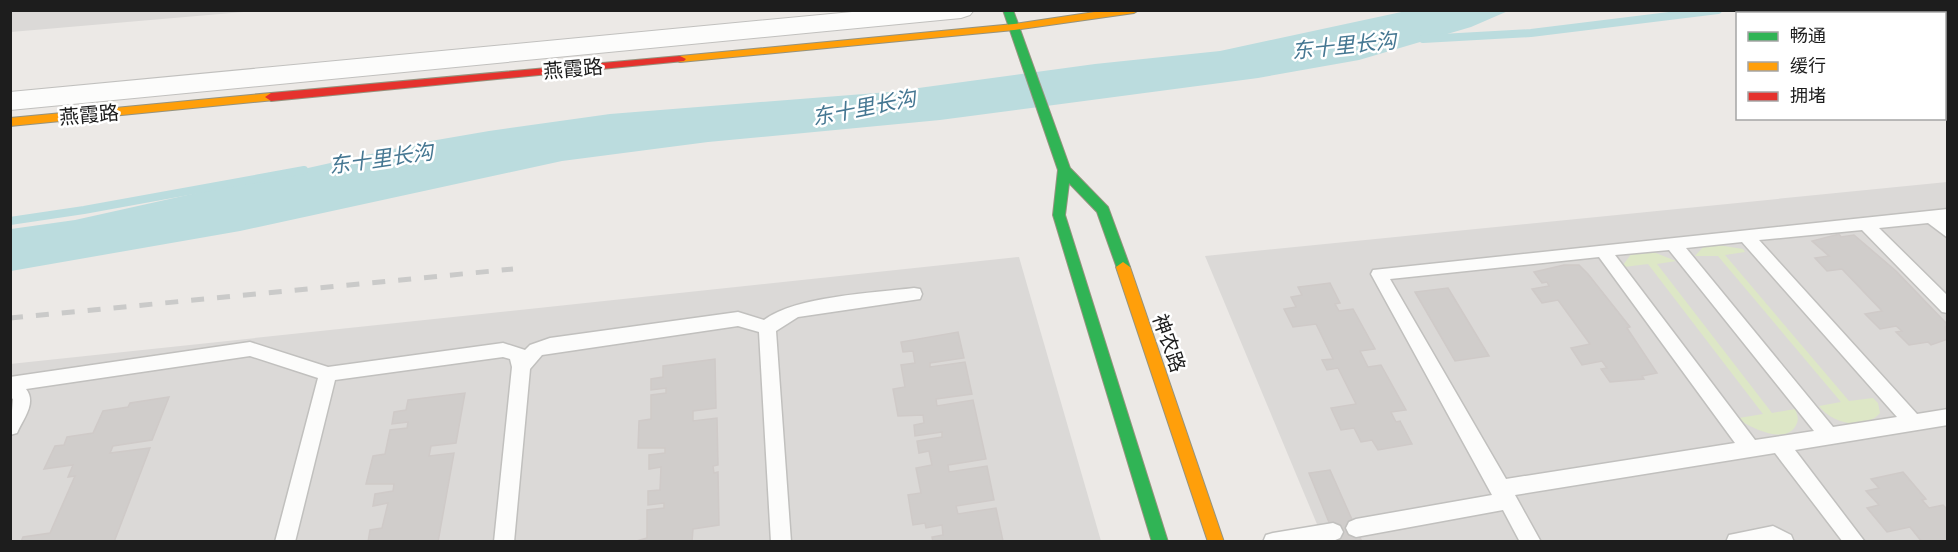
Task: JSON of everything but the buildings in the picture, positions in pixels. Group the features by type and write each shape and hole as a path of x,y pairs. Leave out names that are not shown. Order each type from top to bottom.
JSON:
{"street":[{"name":"燕霞路","path":"10,101 961,10"},
{"name":"神农路","path":"1008,10 1027,58 1064,170 1059,215 1160,542"},
{"name":"燕霞路","path":"10,122 1014,27 1134,10"},
{"name":"神农路","path":"1064,170 1103,210 1216,542"}],"lane":[{"path":"1531,542 1502,495 1379,274 1940,216 1947,232"},
{"path":"1866,224 1947,306"},
{"path":"1746,236 1913,423"},
{"path":"1673,244 1829,436"},
{"path":"1603,251 1750,448"},
{"path":"767,328 781,317 797,311 914,294"},
{"path":"521,366 536,350 550,345 738,319 767,328"},
{"path":"767,328 781,542"},
{"path":"10,385 250,349 328,374 503,350 518,354 521,366 504,542"},
{"path":"285,542 328,374"},
{"path":"10,385 22,396 22,404 10,427"},
{"path":"1356,528 1502,495 1750,448 1947,417"},
{"path":"1779,444 1855,542"},
{"path":"1273,542 1334,532"},
{"path":"1736,542 1773,535 1784,542"}],"shaded area":[{"path":"11,10 255,10 255,11 11,32"},
{"path":"1947,182 1947,541 1324,541 1205,256"},
{"path":"1019,257 1101,541 11,541 10,364"}],"green space":[{"path":"1712,244 1743,249 1745,252 1725,255 1849,401 1873,398 1878,403 1880,413 1874,419 1858,423 1840,421 1819,406 1841,402 1718,256 1695,256 1704,246"},
{"path":"1651,251 1676,261 1657,264 1772,413 1795,409 1798,419 1793,430 1786,434 1770,434 1741,421 1739,418 1763,414 1648,264 1624,267 1623,265 1632,253"}],"water":[{"path":"1406,11 1508,11 1471,27 1359,60 1258,78 940,120 708,142 562,161 240,231 11,271 11,229 75,220 425,142 610,114 889,92 1095,64 1220,51"}],"waterway":[{"name":"东十里长沟","path":"1423,39 1531,33 1718,10"},
{"name":"东十里长沟","path":"10,221 84,210 304,170"}],"railway":[{"path":"10,318 513,269"}],"traffic: fast":[{"path":"1008,10 1064,170 1103,210 1123,267"},
{"path":"1064,170 1059,215 1160,542"}],"traffic: slow":[{"path":"680,59 1014,27 1134,10"},
{"path":"10,122 271,97"},
{"path":"1123,267 1216,542"}],"traffic: jam":[{"path":"271,97 680,59"}]}
